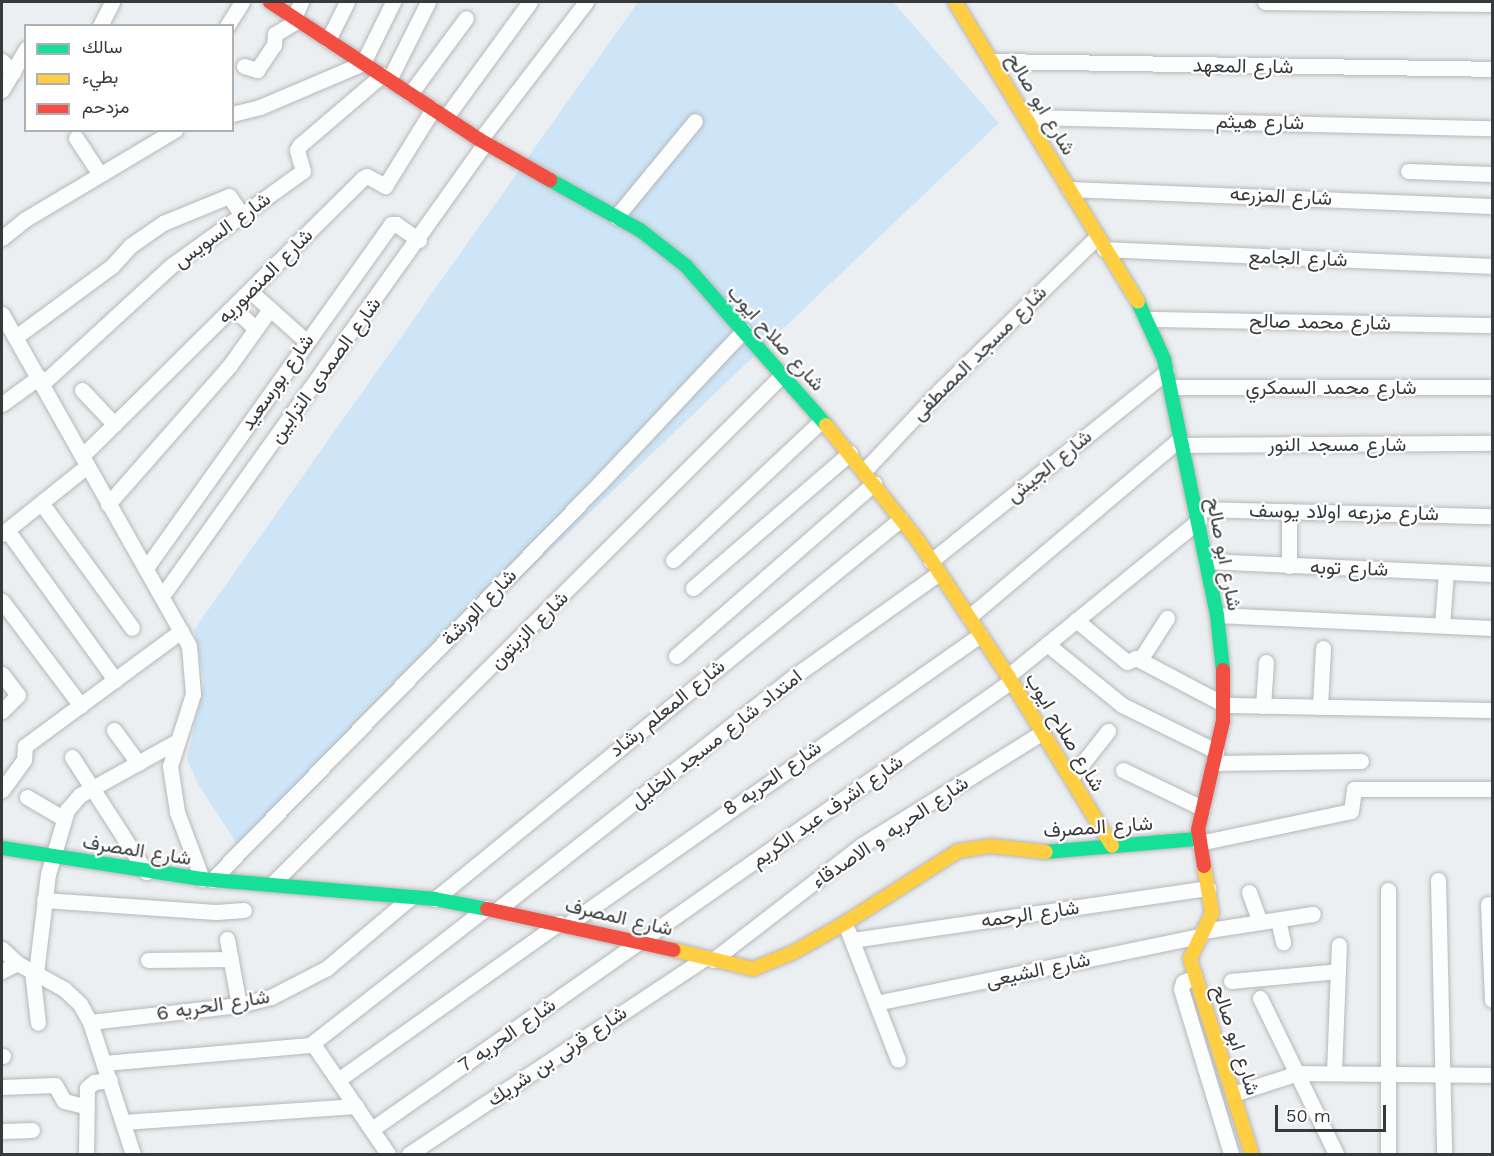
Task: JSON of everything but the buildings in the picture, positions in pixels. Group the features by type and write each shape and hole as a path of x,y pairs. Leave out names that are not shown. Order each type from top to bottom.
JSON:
{"street":[{"path":"101,24 112,2"},
{"path":"228,24 242,2"},
{"name":"شارع صلاح ايوب","path":"270,2 482,141 664,246 783,374 850,453 901,519 1010,679 1112,846"},
{"path":"244,66 257,69 274,45 275,34 296,18 301,2"},
{"path":"328,40 347,2"},
{"path":"234,113 260,106 363,63 393,2"},
{"path":"386,78 428,2"},
{"path":"439,113 530,2"},
{"name":"شارع الصمدى الترابين","path":"162,596 419,240 482,141 586,2"},
{"name":"شارع ابو صالح","path":"955,2 1028,117 1100,243 1148,319 1170,387 1217,615 1225,705 1202,808 1198,841 1212,913 1190,955 1252,1155"},
{"path":"1265,2 1492,4"},
{"path":"410,94 466,18"},
{"path":"2,90 24,53"},
{"path":"2,61 13,72"},
{"name":"شارع المعهد","path":"993,61 1492,69"},
{"name":"شارع السويس","path":"2,404 41,380 164,272 303,171 297,150 300,144 386,78"},
{"name":"شارع المنصوريه","path":"4,532 42,504 85,461 114,424 234,308 365,176 381,186 387,184 439,113"},
{"name":"شارع هيثم","path":"1028,117 1492,128"},
{"path":"616,217 695,121"},
{"path":"2,238 99,173 171,132"},
{"path":"76,138 99,173"},
{"path":"1408,171 1492,174"},
{"name":"شارع المزرعه","path":"1069,189 1492,206"},
{"path":"10,334 112,266 130,246 162,223 229,196 242,215"},
{"name":"شارع بورسعيد","path":"146,568 391,224 396,224 419,240"},
{"name":"شارع الجامع","path":"1100,243 1492,266"},
{"name":"شارع مسجد المصطفى","path":"864,471 994,336 1100,243"},
{"path":"250,291 306,341"},
{"path":"234,308 256,329"},
{"path":"108,504 230,365 270,309"},
{"path":"2,314 10,334 41,380 189,646 195,678 189,710 174,744 171,789 207,880"},
{"name":"شارع محمد صالح","path":"1148,319 1492,325"},
{"name":"شارع الورشة","path":"207,880 598,485 742,331"},
{"name":"شارع الجيش","path":"935,567 1166,372"},
{"name":"شارع الزيتون","path":"272,884 783,374"},
{"name":"شارع محمد السمكري","path":"1170,387 1492,387"},
{"path":"82,390 114,424"},
{"path":"673,560 822,420"},
{"path":"969,617 1181,442"},
{"name":"شارع مسجد النور","path":"1181,442 1492,443"},
{"path":"693,588 850,453"},
{"path":"676,656 874,483"},
{"path":"42,504 132,628"},
{"path":"1288,566 1290,511"},
{"name":"شارع مزرعه اولاد يوسف","path":"1197,515 1290,511 1492,516"},
{"name":"شارع اشرف عبد الكريم","path":"642,941 1010,679 1047,644 1197,515"},
{"name":"شارع المعلم رشاد","path":"435,899 901,519"},
{"path":"4,532 116,680"},
{"name":"شارع توبه","path":"1206,561 1492,574"},
{"name":"امتداد شارع مسجد الخليل","path":"313,1044 492,909 935,567"},
{"path":"1442,625 1446,572"},
{"path":"2,602 81,706"},
{"path":"1217,615 1492,628"},
{"path":"1140,660 1167,618"},
{"path":"1076,620 1126,662 1134,658 1140,660 1225,705 1492,710"},
{"path":"2,790 24,760 25,746 182,631"},
{"name":"شارع الحريه 8","path":"338,1080 980,635"},
{"path":"1047,644 1122,705 1215,757 1361,761"},
{"path":"1320,707 1323,648"},
{"path":"1263,706 1266,662"},
{"path":"2,674 18,695 2,711"},
{"path":"114,730 138,764"},
{"name":"شارع الحريه و الاصدقاء","path":"709,959 862,845 1043,732"},
{"path":"1071,778 1108,732"},
{"path":"38,1023 34,972 44,900 63,818 75,799 174,744"},
{"path":"72,757 146,872"},
{"path":"1123,770 1202,808"},
{"path":"1198,841 1351,811 1354,789 1492,789"},
{"path":"27,797 63,818"},
{"name":"شارع المصرف","path":"2,848 207,880 435,899 642,941 743,968 763,967 845,923 958,851 974,847 1042,852 1198,841"},
{"path":"1438,880 1444,1155"},
{"name":"شارع الرحمه","path":"852,940 1208,888"},
{"path":"1388,890 1388,1155"},
{"path":"1249,892 1260,922"},
{"name":"شارع الحريه 6","path":"90,1022 239,1005 280,994 327,968 411,897"},
{"path":"44,900 216,912 244,910"},
{"path":"1488,904 1492,1000"},
{"name":"شارع الشيعى","path":"876,1003 1260,922 1313,914"},
{"path":"1278,920 1283,942"},
{"path":"845,923 898,1060"},
{"path":"227,939 239,1005"},
{"name":"شارع الحريه 7","path":"372,1129 642,941"},
{"path":"1334,1073 1339,945"},
{"path":"2,949 17,963 73,996 90,1022 133,1155"},
{"path":"148,960 231,959"},
{"name":"شارع قرنى بن شريك","path":"409,1155 709,959"},
{"path":"2,971 17,963"},
{"path":"1231,981 1338,971"},
{"path":"1195,977 1183,982 1181,988 1231,1155"},
{"path":"1260,998 1336,1155"},
{"path":"104,1064 313,1044 388,1155"},
{"path":"1233,1094 1298,1073 1492,1075"},
{"path":"86,1155 84,1106 91,1083 110,1080"},
{"path":"2,1087 55,1085 64,1101 84,1106"},
{"path":"123,1122 356,1106"},
{"path":"2,1131 33,1130"}],"shaded area":[{"path":"638,2 893,2 999,123 239,847 198,784 187,759 204,682 194,630"}],"traffic: fast":[{"path":"550,180 640,230 686,266 826,425"},
{"path":"1138,302 1164,359 1217,615 1223,670"},
{"path":"1046,852 1198,839"},
{"path":"2,848 202,879 435,899 487,909"}],"traffic: slow":[{"path":"955,2 1138,302"},
{"path":"826,425 919,542 1008,676 1112,846"},
{"path":"674,950 753,969 794,952 845,923 958,851 991,846 1046,852"},
{"path":"1204,866 1212,913 1190,959 1252,1154"}],"traffic: jam":[{"path":"270,2 480,140 550,180"},
{"path":"1204,866 1198,830 1223,721 1223,670"},
{"path":"487,909 674,950"}]}
